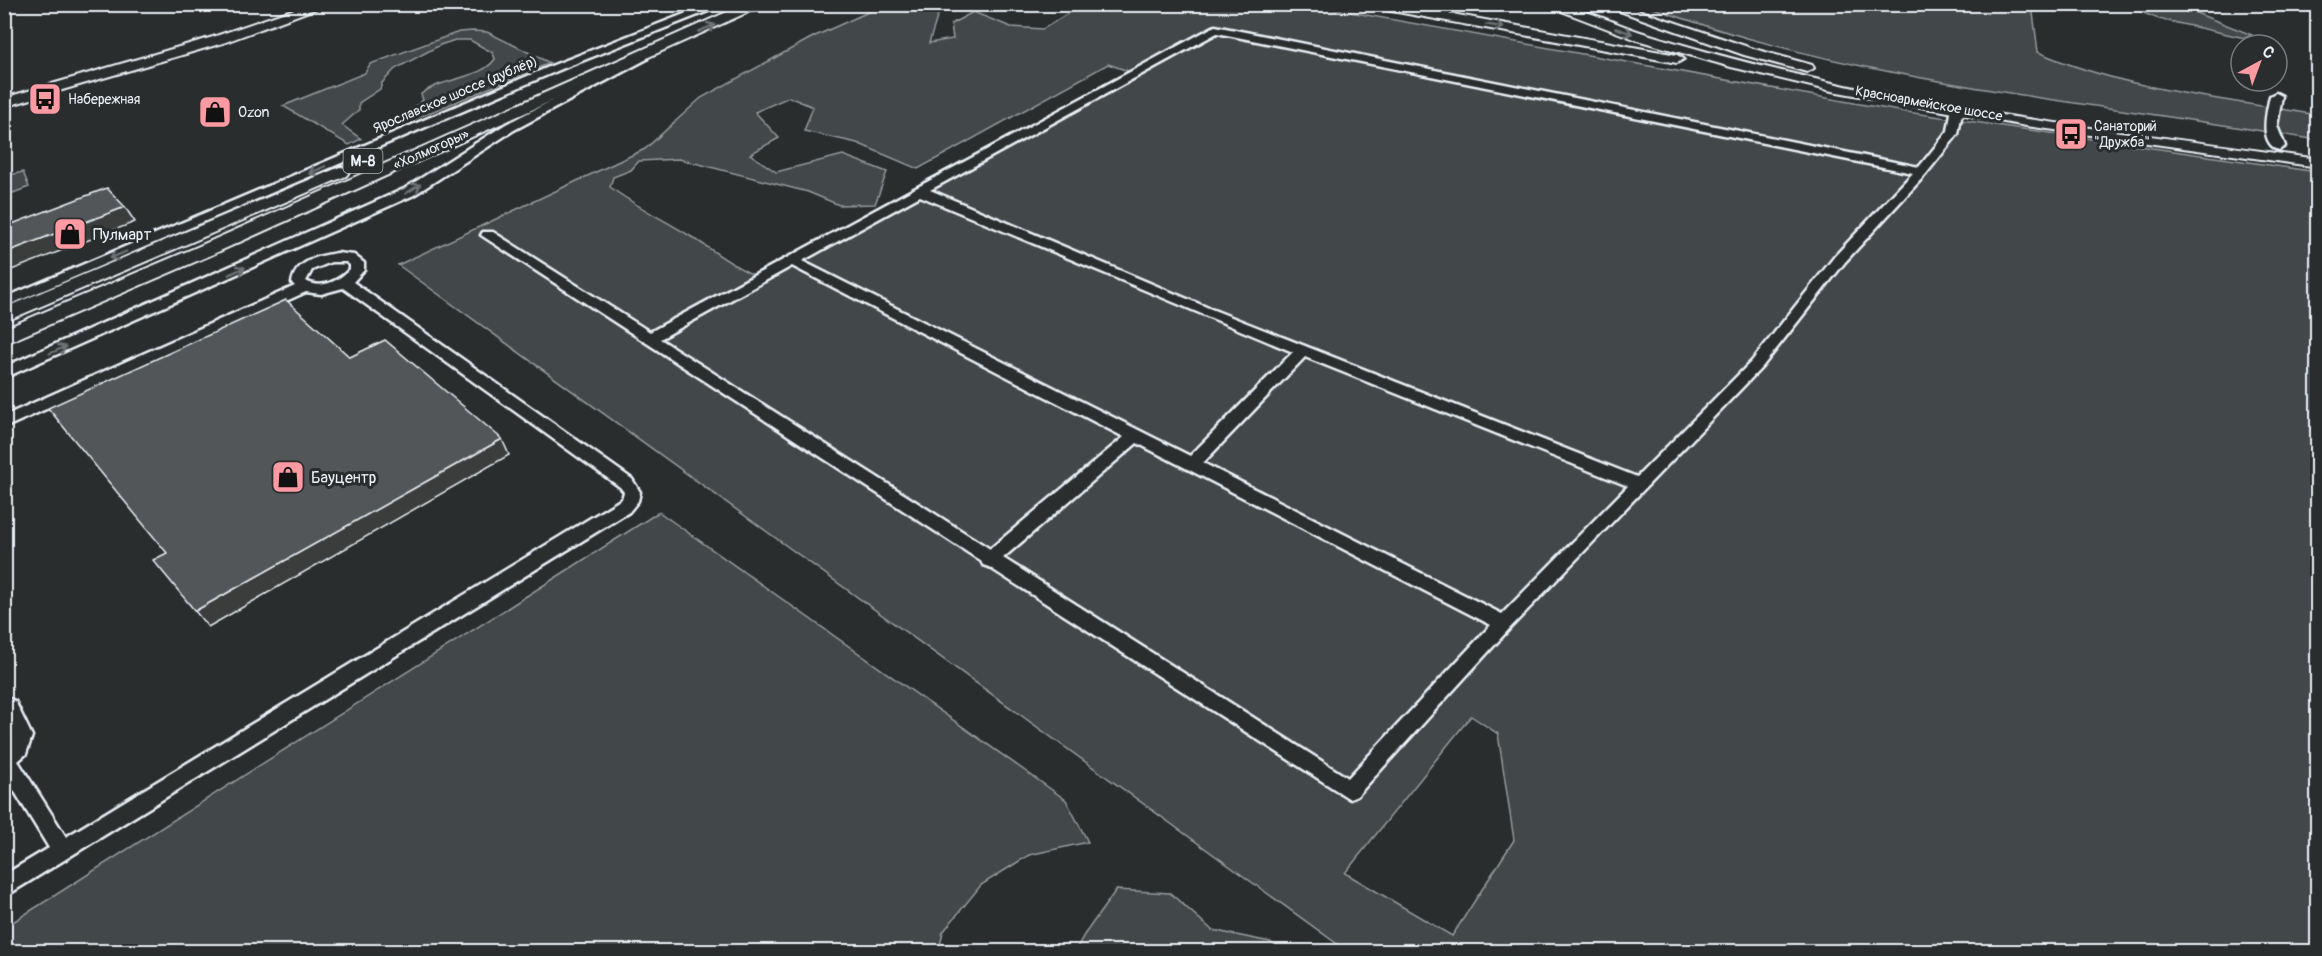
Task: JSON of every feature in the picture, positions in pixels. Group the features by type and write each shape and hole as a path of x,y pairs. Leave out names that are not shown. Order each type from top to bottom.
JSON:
{"highway":[{"name":"«Холмогоры»","path":"4,316 183,241 721,4"},
{"name":"«Холмогоры»","path":"4,337 759,4"}],"main road":[{"path":"4,103 218,40 322,4"},
{"path":"1375,4 1834,87"},
{"name":"Красноармейское шоссе","path":"1549,4 1689,51 1834,87 1962,110 2318,162"},
{"name":"Красноармейское шоссе","path":"1582,4 1714,46 1827,74 1915,91 2318,152"},
{"path":"1606,4 1749,52 1827,74"}],"street":[{"name":"Ярославское шоссе (дублёр)","path":"4,303 560,66 721,4"},
{"path":"649,339 1215,28 1922,171"},
{"path":"4,373 328,231 409,192 510,127 655,51"},
{"path":"2276,96 2271,111 2270,132 2279,146"},
{"path":"488,235 819,447 989,560 1350,790 1504,623 1757,364 1840,259 1922,171 1954,131 1955,116 1962,110"},
{"path":"920,191 1206,312 1641,485"},
{"path":"4,423 305,287 323,289 344,282 357,270 357,263 344,257 320,258 308,251 311,242 328,231"},
{"path":"267,257 295,254 306,260 305,269 299,280 305,287"},
{"path":"305,269 330,258"},
{"path":"792,261 1504,623"},
{"path":"4,887 623,508 630,501 632,492 626,483 344,282"},
{"path":"1193,463 1303,350"},
{"path":"989,560 1135,436"},
{"path":"4,705 8,707 23,731 24,739 17,750 5,760 63,851"}],"shaded area":[{"path":"886,4 941,5 929,43 953,39 951,24 973,12 1011,27 1043,29 1081,5 1311,5 1893,110 2317,172 2317,951 1347,951 398,265 645,149 701,98 813,37","holes":["1108,64 1128,71 921,186 754,275 729,262 610,187 613,177 631,170 639,161 679,159 808,192 839,205 875,204 887,172 843,155 776,172 750,154 779,138 755,112 789,97 813,107 804,131 857,143 918,169","1471,716 1498,734 1514,840 1452,936 1345,873"]},
{"path":"1645,5 2032,5 2038,52 2105,76 2175,92 2317,115 2317,140 1893,73 1727,32"},
{"path":"2123,5 2176,5 2247,33 2229,34 2159,19"},
{"path":"459,32 487,32 550,63 417,118 404,115 423,100 421,94 430,88 481,71 495,59 493,53 470,40 455,40 440,45 395,69 382,83 380,89 359,103 359,110 342,125 361,139 349,145 283,106 365,73 370,64"},
{"path":"23,172 29,187 5,196 5,176"},
{"path":"659,512 1066,800 1088,842 1029,855 981,885 943,932 939,951 5,951 5,927"},
{"path":"1116,890 1170,893 1212,930 1270,942 1282,951 1075,951"}],"building":[{"path":"107,188 125,207 4,253 4,227"},
{"name":"Бауцентр","path":"286,300 350,357 385,340 502,439 195,611 153,560 167,553 48,408"}],"place":[{"name":"Набережная","path":"45,99"},
{"name":"Ozon","path":"215,112"},
{"name":"Санаторий \"Дружба\"","path":"2071,134"},
{"name":"Пулмарт","path":"70,234"},
{"name":"Бауцентр","path":"288,477"}]}
